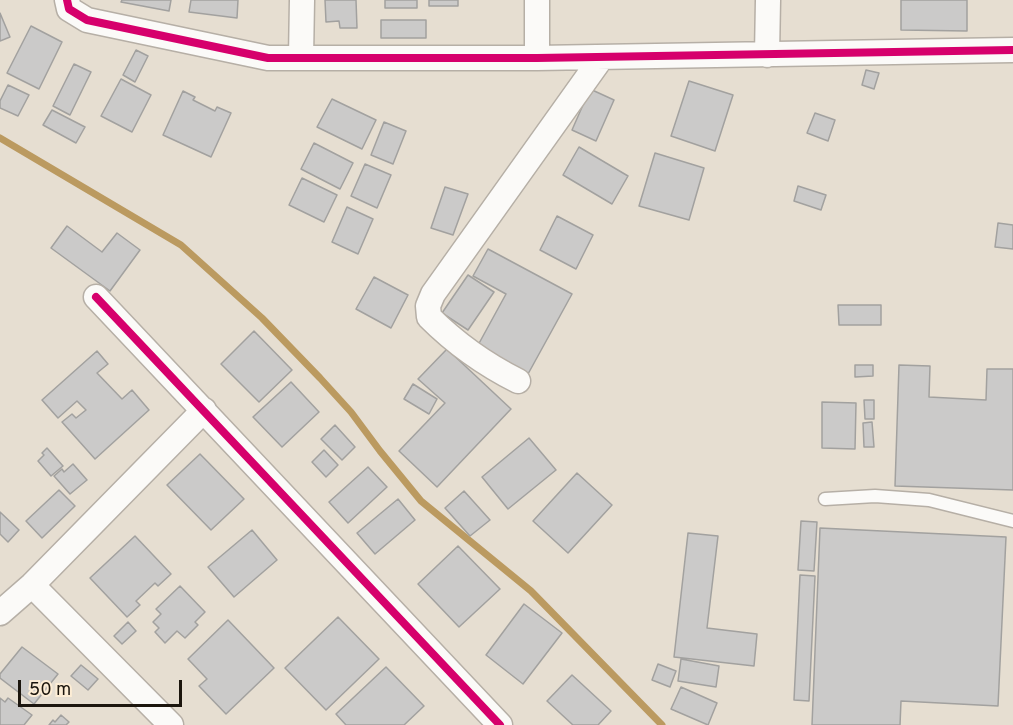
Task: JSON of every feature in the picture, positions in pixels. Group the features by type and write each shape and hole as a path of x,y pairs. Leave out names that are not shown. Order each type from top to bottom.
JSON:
{"street":[{"path":"67,0 69,9 87,20 268,58 537,58 1013,50"},
{"path":"301,58 302,0"},
{"path":"537,0 537,58"},
{"path":"767,55 768,0"},
{"path":"518,381 497,370 442,330 429,317 428,306 433,294 602,57"},
{"path":"96,297 500,725"},
{"path":"0,613 32,585 204,410"},
{"path":"32,585 171,725"}],"lane":[{"path":"825,499 875,496 929,500 1013,521"}],"building":[{"path":"122,0 171,0 169,11 121,2"},
{"path":"191,0 238,0 237,18 189,12"},
{"path":"325,0 356,0 357,28 340,28 339,21 326,22"},
{"path":"385,0 417,0 417,8 385,8"},
{"path":"429,0 458,0 458,6 429,6"},
{"path":"901,0 967,0 967,31 901,30"},
{"path":"0,13 10,37 0,41"},
{"path":"381,20 426,20 426,38 381,38"},
{"path":"31,26 62,42 39,89 7,73"},
{"path":"136,50 148,56 135,82 123,75"},
{"path":"74,64 91,72 70,115 53,106"},
{"path":"866,70 879,73 874,89 862,85"},
{"path":"121,79 151,95 132,132 101,116"},
{"path":"689,81 733,95 715,151 671,136"},
{"path":"8,85 29,95 18,116 0,108 0,101"},
{"path":"590,89 614,100 596,141 572,130"},
{"path":"183,91 195,97 193,100 215,111 217,107 231,113 211,157 163,135"},
{"path":"332,99 376,120 362,149 317,127"},
{"path":"52,110 85,127 76,143 43,125"},
{"path":"815,113 835,120 828,141 807,133"},
{"path":"384,122 406,131 393,164 371,155"},
{"path":"314,143 353,163 340,189 301,169"},
{"path":"579,147 628,176 612,204 563,175"},
{"path":"655,153 704,168 689,220 639,206"},
{"path":"365,164 391,175 377,208 351,196"},
{"path":"302,178 337,195 324,222 289,205"},
{"path":"798,186 826,195 821,210 794,201"},
{"path":"445,187 468,194 453,235 431,228"},
{"path":"347,207 373,219 358,254 332,242"},
{"path":"557,216 593,235 576,269 540,250"},
{"path":"998,223 1013,225 1013,249 995,247"},
{"path":"67,226 102,252 117,233 140,250 110,291 51,248"},
{"path":"488,249 572,294 528,374 477,347 506,294 473,276"},
{"path":"468,275 494,292 468,330 442,313"},
{"path":"374,277 408,295 391,328 356,309"},
{"path":"838,305 881,305 881,325 839,325"},
{"path":"254,331 292,370 259,402 221,364"},
{"path":"447,349 511,409 437,487 399,451 445,403 418,379"},
{"path":"97,351 108,364 97,373 122,399 132,390 149,410 95,459 62,422 72,414 76,418 86,410 77,401 58,418 42,400"},
{"path":"855,365 873,365 873,376 855,377"},
{"path":"899,365 930,366 929,397 986,400 987,369 1013,369 1013,490 895,486"},
{"path":"291,382 319,412 282,447 253,417"},
{"path":"413,384 437,399 429,414 404,399"},
{"path":"864,400 874,400 874,419 865,419"},
{"path":"822,402 856,403 855,449 822,448"},
{"path":"872,422 874,447 864,447 863,423"},
{"path":"335,425 355,447 342,460 321,439"},
{"path":"529,438 556,470 508,509 482,477"},
{"path":"47,448 63,466 51,476 38,461"},
{"path":"324,450 338,465 326,477 312,462"},
{"path":"200,454 244,499 211,530 167,485"},
{"path":"73,464 87,480 70,494 54,476 62,469 64,472"},
{"path":"368,467 387,487 348,523 329,502"},
{"path":"577,473 612,505 568,553 533,521"},
{"path":"59,490 75,506 42,538 26,521"},
{"path":"464,491 490,520 470,536 445,508"},
{"path":"398,499 415,520 375,554 357,533"},
{"path":"0,512 19,530 8,542 0,534"},
{"path":"801,521 817,522 814,571 798,570"},
{"path":"820,528 1006,537 998,706 901,701 900,725 812,725"},
{"path":"252,530 277,560 234,597 208,567"},
{"path":"688,533 718,536 707,628 757,634 754,666 674,657"},
{"path":"135,536 171,574 158,586 155,583 136,601 140,605 127,617 90,578"},
{"path":"458,546 500,589 459,627 418,584"},
{"path":"800,575 815,576 809,701 794,700"},
{"path":"180,586 205,612 195,622 198,625 185,638 177,631 165,643 155,632 159,628 153,622 161,614 156,609"},
{"path":"524,604 562,633 523,684 486,655"},
{"path":"338,617 379,659 326,710 285,668"},
{"path":"228,620 274,668 226,714 199,686 207,679 188,659"},
{"path":"128,622 136,631 122,644 114,636"},
{"path":"22,647 58,674 34,704 0,678 0,674"},
{"path":"681,659 719,666 716,687 678,681"},
{"path":"658,664 676,671 670,687 652,680"},
{"path":"81,665 98,679 88,690 71,676"},
{"path":"386,667 424,706 404,725 346,725 336,714"},
{"path":"572,675 611,711 598,725 573,725 547,701"},
{"path":"681,687 717,703 708,725 671,709"},
{"path":"0,698 5,702 8,698 32,715 24,725 0,725"},
{"path":"61,715 69,722 66,725 49,725 53,720 55,722"}],"waterway":[{"path":"0,138 181,245 262,318 320,378 351,412 421,501 531,591 662,725"}],"cycle path":[{"path":"67,0 69,9 87,20 268,58 537,58 1013,50"},
{"path":"96,297 500,725"}]}
